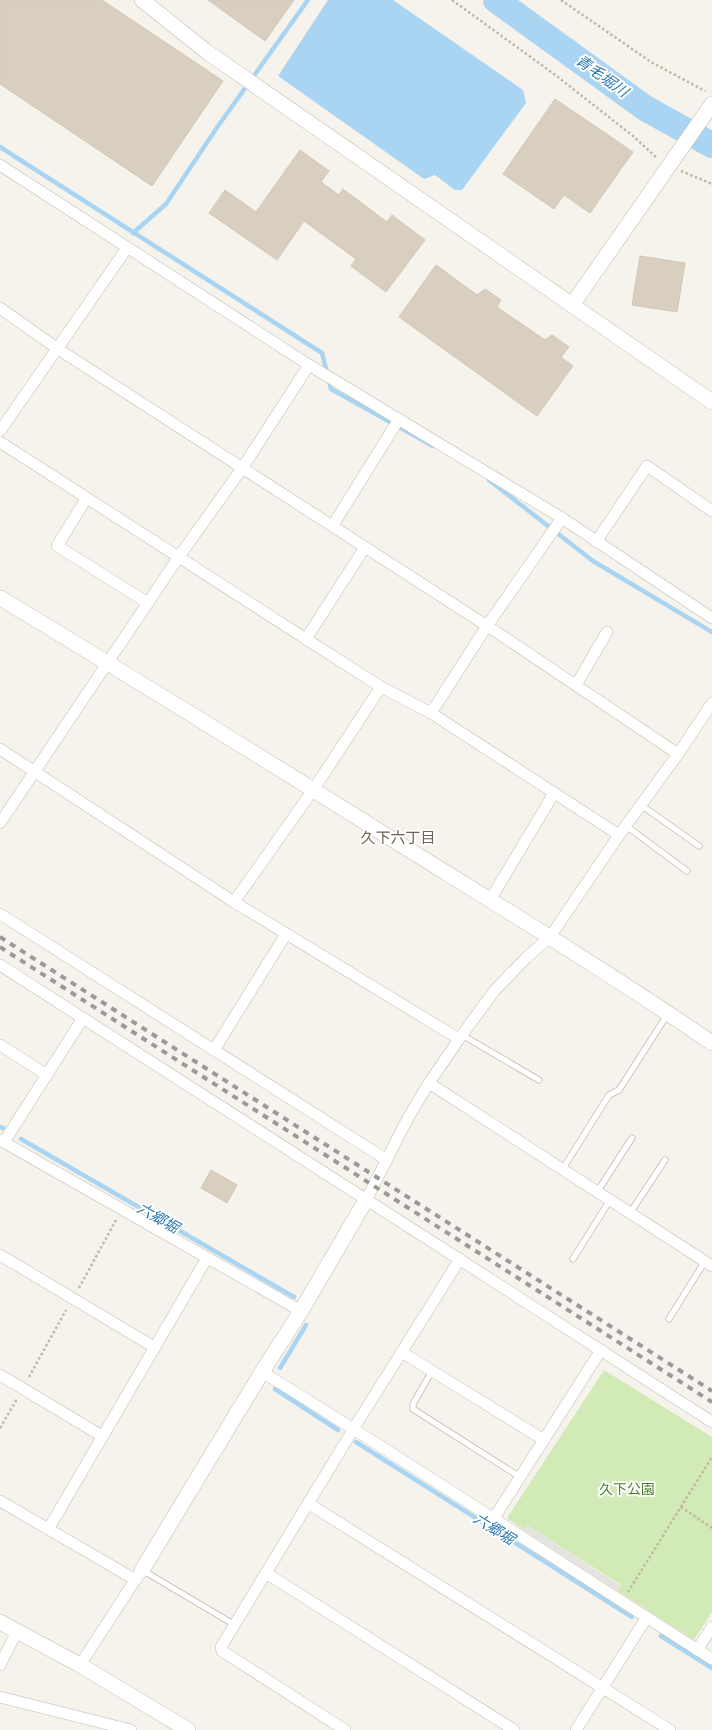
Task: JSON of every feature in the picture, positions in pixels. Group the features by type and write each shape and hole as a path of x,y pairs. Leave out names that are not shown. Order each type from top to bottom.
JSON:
{"street":[{"path":"142,0 207,52 712,402"},
{"path":"572,305 712,104"},
{"path":"0,165 309,366 562,518 712,618"},
{"path":"0,431 127,248"},
{"path":"0,308 58,349 243,466 678,754"},
{"path":"0,823 309,366"},
{"path":"333,525 399,419"},
{"path":"0,442 381,687 431,713 554,793 622,830"},
{"path":"596,542 647,466 712,511"},
{"path":"86,499 57,546 148,604"},
{"path":"431,713 487,626 562,518"},
{"path":"306,639 365,546"},
{"path":"0,598 550,937 712,1043"},
{"path":"576,685 607,632"},
{"path":"234,902 313,790 381,687"},
{"path":"80,1665 139,1575 301,1311 366,1200 408,1118 429,1083 495,990 526,958 550,937 622,830 678,754 712,703"},
{"path":"0,749 234,902 460,1037"},
{"path":"490,900 554,793"},
{"path":"0,914 387,1160"},
{"path":"214,1050 286,934"},
{"path":"0,965 712,1422"},
{"path":"83,1018 2,1141 301,1311"},
{"path":"0,1045 47,1075"},
{"path":"429,1083 708,1264"},
{"path":"0,1255 154,1347"},
{"path":"49,1528 207,1258"},
{"path":"345,1730 222,1651 221,1647 354,1428 460,1259"},
{"path":"494,1518 601,1350"},
{"path":"402,1353 544,1440"},
{"path":"262,1372 354,1428 712,1660"},
{"path":"0,1375 102,1436"},
{"path":"0,1501 139,1575"},
{"path":"309,1504 670,1730"},
{"path":"266,1573 514,1730"},
{"path":"576,1730 648,1617"},
{"path":"0,1622 80,1665 188,1730"},
{"path":"697,1650 712,1627"},
{"path":"0,1665 17,1631"},
{"path":"0,1697 131,1730"}],"lane":[{"path":"641,804 699,846"},
{"path":"622,830 687,871"},
{"path":"562,1170 609,1095 619,1090 668,1013"},
{"path":"460,1037 539,1080"},
{"path":"597,1192 632,1138"},
{"path":"630,1213 665,1160"},
{"path":"573,1259 610,1200"},
{"path":"669,1319 708,1264"},
{"path":"432,1371 413,1404 413,1409 520,1477"},
{"path":"139,1575 235,1625"}],"path":[{"path":"452,0 554,74 633,136 655,156 671,161 680,171 712,184"},
{"path":"561,0 651,62 712,95"},
{"path":"77,1292 118,1217"},
{"path":"27,1382 70,1304"},
{"path":"0,1428 19,1396"},
{"path":"626,1596 712,1457"},
{"path":"681,1507 712,1528"}],"green space":[{"name":"久下公園","path":"604,1370 712,1437 712,1612 694,1640 618,1591 621,1585 527,1525 524,1530 507,1518"}],"shaded area":[{"path":"527,1525 621,1586 618,1591 524,1530"}],"water":[{"path":"328,0 393,0 523,90 526,103 462,190 455,190 435,175 424,179 278,76"}],"building":[{"path":"0,0 102,0 223,81 152,186 0,84"},
{"path":"208,0 294,0 265,41"},
{"path":"555,99 633,152 590,213 564,195 554,209 503,174"},
{"path":"300,150 329,171 321,182 339,195 343,189 387,222 392,215 425,240 386,292 351,266 356,259 304,221 277,260 209,213 225,190 256,212"},
{"path":"640,256 685,263 677,312 632,305"},
{"path":"436,265 477,295 485,289 501,300 497,307 545,340 552,335 569,347 561,357 573,366 537,416 399,317"},
{"path":"211,1170 237,1185 227,1203 201,1188"}],"waterway":[{"path":"133,233 166,204 218,126 308,0"},
{"name":"青毛堀川","path":"496,0 645,108 712,145"},
{"path":"0,147 322,353 331,389 433,446"},
{"path":"489,480 593,561 712,632"},
{"name":"六郷堀","path":"21,1139 294,1297"},
{"name":"六郷堀","path":"280,1368 306,1325"},
{"name":"六郷堀","path":"275,1389 338,1430"},
{"name":"六郷堀","path":"356,1442 632,1617"},
{"name":"六郷堀","path":"661,1636 712,1668"}],"railway":[{"path":"0,937 712,1391"},
{"path":"0,947 712,1402"}],"district":[{"name":"久下六丁目","path":"398,838"}]}
